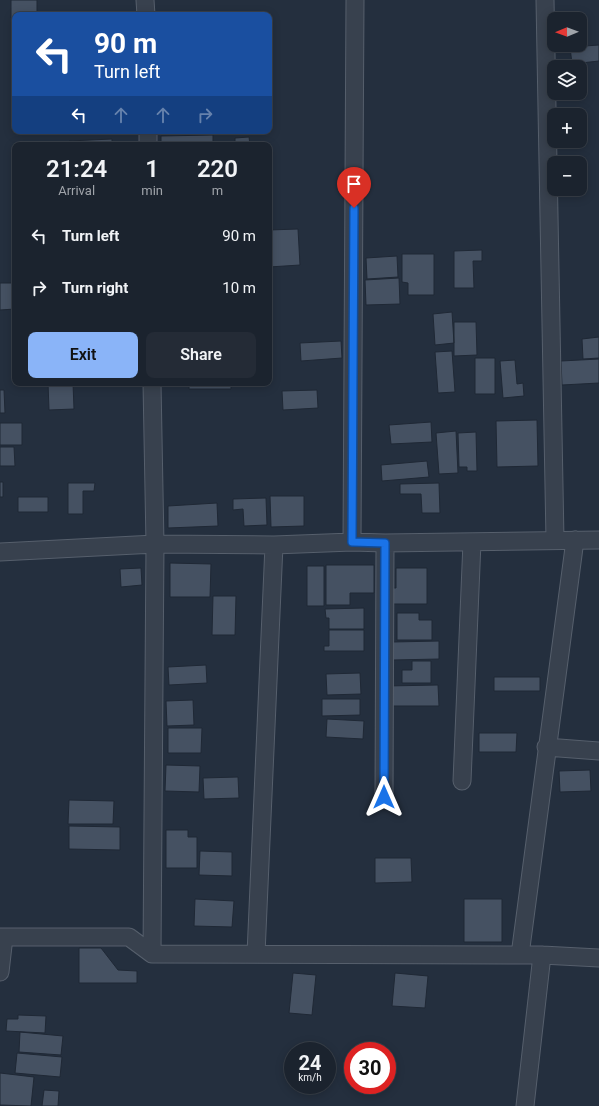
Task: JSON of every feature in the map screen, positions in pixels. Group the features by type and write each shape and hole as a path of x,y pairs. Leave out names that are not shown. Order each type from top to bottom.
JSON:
{"street":[{"path":"146,0 146,12"},
{"path":"352,542 355,0"},
{"path":"545,0 556,540"},
{"path":"152,386 155,544 152,954"},
{"path":"520,955 546,747 575,540"},
{"path":"0,552 155,544 274,545 352,542 385,543 599,540"},
{"path":"462,781 472,542"},
{"path":"384,797 385,543"},
{"path":"256,954 274,545"},
{"path":"546,747 599,751"},
{"path":"0,972 2,937 129,938 152,954 542,955 599,958"},
{"path":"525,1106 542,955"}],"building":[{"path":"11,0 37,0 37,12 12,12 11,18"},
{"path":"599,45 599,61 587,62 587,60 572,60 571,52 587,52 587,46"},
{"path":"213,135 213,142 161,142 161,136"},
{"path":"249,137 250,142 235,142 235,138"},
{"path":"112,139 112,142 69,141"},
{"path":"298,229 300,265 272,267 272,230"},
{"path":"482,250 482,261 473,261 474,288 454,288 454,251"},
{"path":"402,254 434,254 434,295 408,295 408,283 402,282"},
{"path":"397,256 398,277 367,279 366,258"},
{"path":"399,278 400,304 366,305 365,280"},
{"path":"0,283 12,283 12,309 0,310"},
{"path":"452,312 454,343 435,345 433,314"},
{"path":"454,322 476,322 477,355 454,356"},
{"path":"599,337 599,358 583,359 582,339"},
{"path":"341,341 342,358 301,361 300,343"},
{"path":"452,351 455,392 438,393 435,352"},
{"path":"475,358 495,358 495,394 475,394"},
{"path":"599,359 599,383 562,385 561,361"},
{"path":"515,360 517,384 523,383 524,396 503,398 500,361"},
{"path":"48,386 73,386 74,409 49,410"},
{"path":"189,386 231,386 231,389 189,389"},
{"path":"0,390 4,390 5,413 0,413"},
{"path":"317,390 318,408 283,410 282,391"},
{"path":"537,420 538,466 497,467 496,421"},
{"path":"431,422 432,442 391,444 389,425"},
{"path":"0,423 22,423 22,445 0,445"},
{"path":"456,431 458,473 439,474 436,433"},
{"path":"476,432 477,471 467,471 467,467 459,467 458,433"},
{"path":"0,447 14,447 15,466 0,466"},
{"path":"427,461 429,477 382,481 381,465"},
{"path":"0,482 3,482 3,497 0,497"},
{"path":"68,483 95,483 94,491 83,491 83,514 68,514"},
{"path":"439,483 440,513 422,513 421,494 400,494 400,484"},
{"path":"270,496 304,496 304,526 271,527"},
{"path":"18,497 48,497 48,512 18,512"},
{"path":"266,498 267,525 244,526 243,509 233,510 233,499"},
{"path":"217,503 218,526 168,528 168,506"},
{"path":"170,563 211,564 210,597 170,597"},
{"path":"326,565 374,565 374,593 350,593 350,605 326,605"},
{"path":"307,566 324,566 324,606 307,606"},
{"path":"141,568 142,585 121,587 120,569"},
{"path":"396,568 427,568 427,604 391,604 391,588 396,588"},
{"path":"213,596 236,596 235,635 212,635"},
{"path":"364,608 364,629 329,629 329,618 326,618 325,609"},
{"path":"397,613 419,613 419,620 432,620 432,640 397,640"},
{"path":"329,630 364,630 364,651 324,651 324,646 329,646"},
{"path":"439,641 439,659 393,660 393,642"},
{"path":"412,661 431,661 431,683 402,683 402,670 412,670"},
{"path":"206,665 207,683 169,685 168,667"},
{"path":"360,673 361,694 327,695 326,674"},
{"path":"494,677 540,677 540,691 494,691"},
{"path":"438,685 439,706 386,706 386,686"},
{"path":"322,699 360,699 360,715 322,716"},
{"path":"193,700 194,725 167,726 166,701"},
{"path":"327,719 364,721 363,739 326,737"},
{"path":"168,728 202,728 201,753 168,753"},
{"path":"479,733 517,733 516,752 479,752"},
{"path":"166,765 200,766 199,792 165,791"},
{"path":"590,770 591,791 560,792 559,771"},
{"path":"238,777 239,798 204,799 203,778"},
{"path":"69,800 114,801 113,824 68,824"},
{"path":"69,826 120,827 120,850 69,849"},
{"path":"166,830 188,830 188,837 197,837 197,868 166,868"},
{"path":"200,851 232,852 232,876 199,875"},
{"path":"375,858 411,858 412,882 375,883"},
{"path":"195,899 234,901 232,927 194,926"},
{"path":"464,899 502,899 502,942 464,942"},
{"path":"79,948 101,948 118,970 137,971 137,983 79,983"},
{"path":"293,973 316,975 312,1015 289,1013"},
{"path":"395,973 428,976 425,1008 392,1006"},
{"path":"18,1015 46,1016 45,1033 6,1031 7,1019 18,1019"},
{"path":"20,1032 63,1036 61,1055 19,1052"},
{"path":"17,1053 62,1057 60,1077 15,1073"},
{"path":"0,1073 34,1077 31,1106 0,1105"},
{"path":"44,1090 59,1091 58,1106 42,1106"}],"route":[{"path":"354,208 352,542 385,543 384,797"}]}
